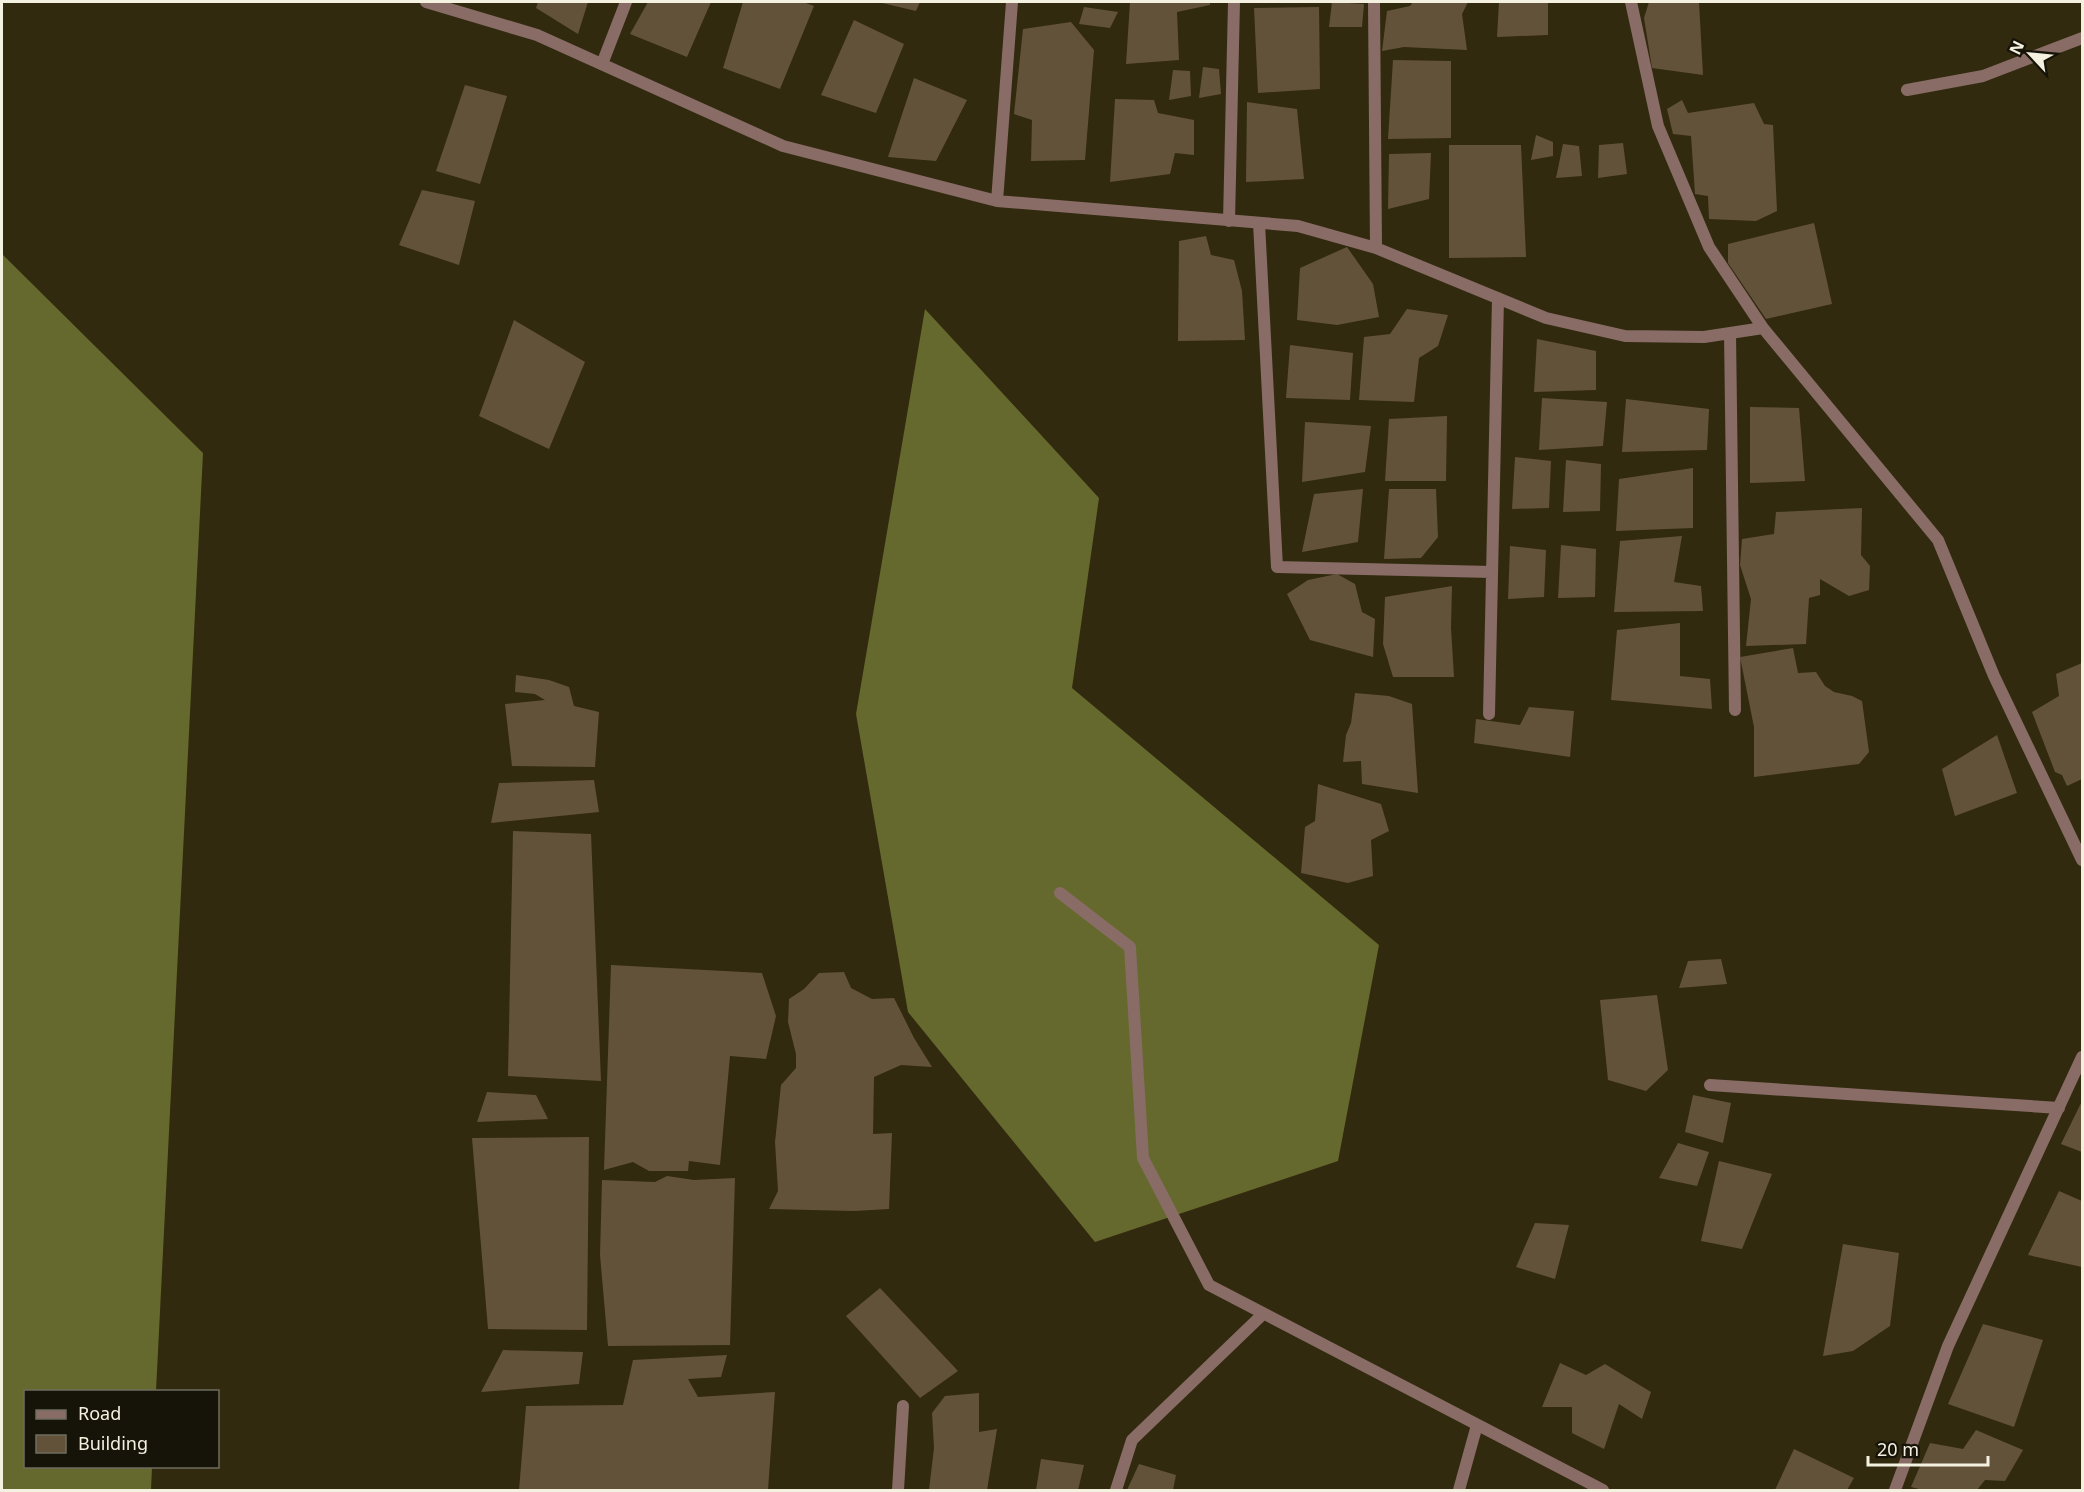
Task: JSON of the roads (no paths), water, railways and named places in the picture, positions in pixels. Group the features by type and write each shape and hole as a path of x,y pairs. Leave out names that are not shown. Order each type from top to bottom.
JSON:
{"street":[{"path":"426,2 537,35 783,146 997,201 1298,226 1376,248 1546,318 1625,336 1704,337 1763,328"},
{"path":"602,64 626,2"},
{"path":"997,201 1012,2"},
{"path":"1229,220 1234,2"},
{"path":"1374,2 1376,248"},
{"path":"1631,2 1658,126 1709,247 1763,328 1938,540 1994,676 2082,860"},
{"path":"1907,90 1983,76 2082,38"},
{"path":"1260,223 1277,567 1492,572"},
{"path":"1489,714 1498,298"},
{"path":"1730,333 1735,710"},
{"path":"1060,893 1130,948 1143,1158 1209,1285 1603,1491"},
{"path":"1895,1491 1948,1346 2082,1057"},
{"path":"1710,1086 2059,1108"},
{"path":"1116,1491 1132,1440 1263,1314"},
{"path":"898,1491 903,1406"},
{"path":"1459,1491 1477,1425"}]}
